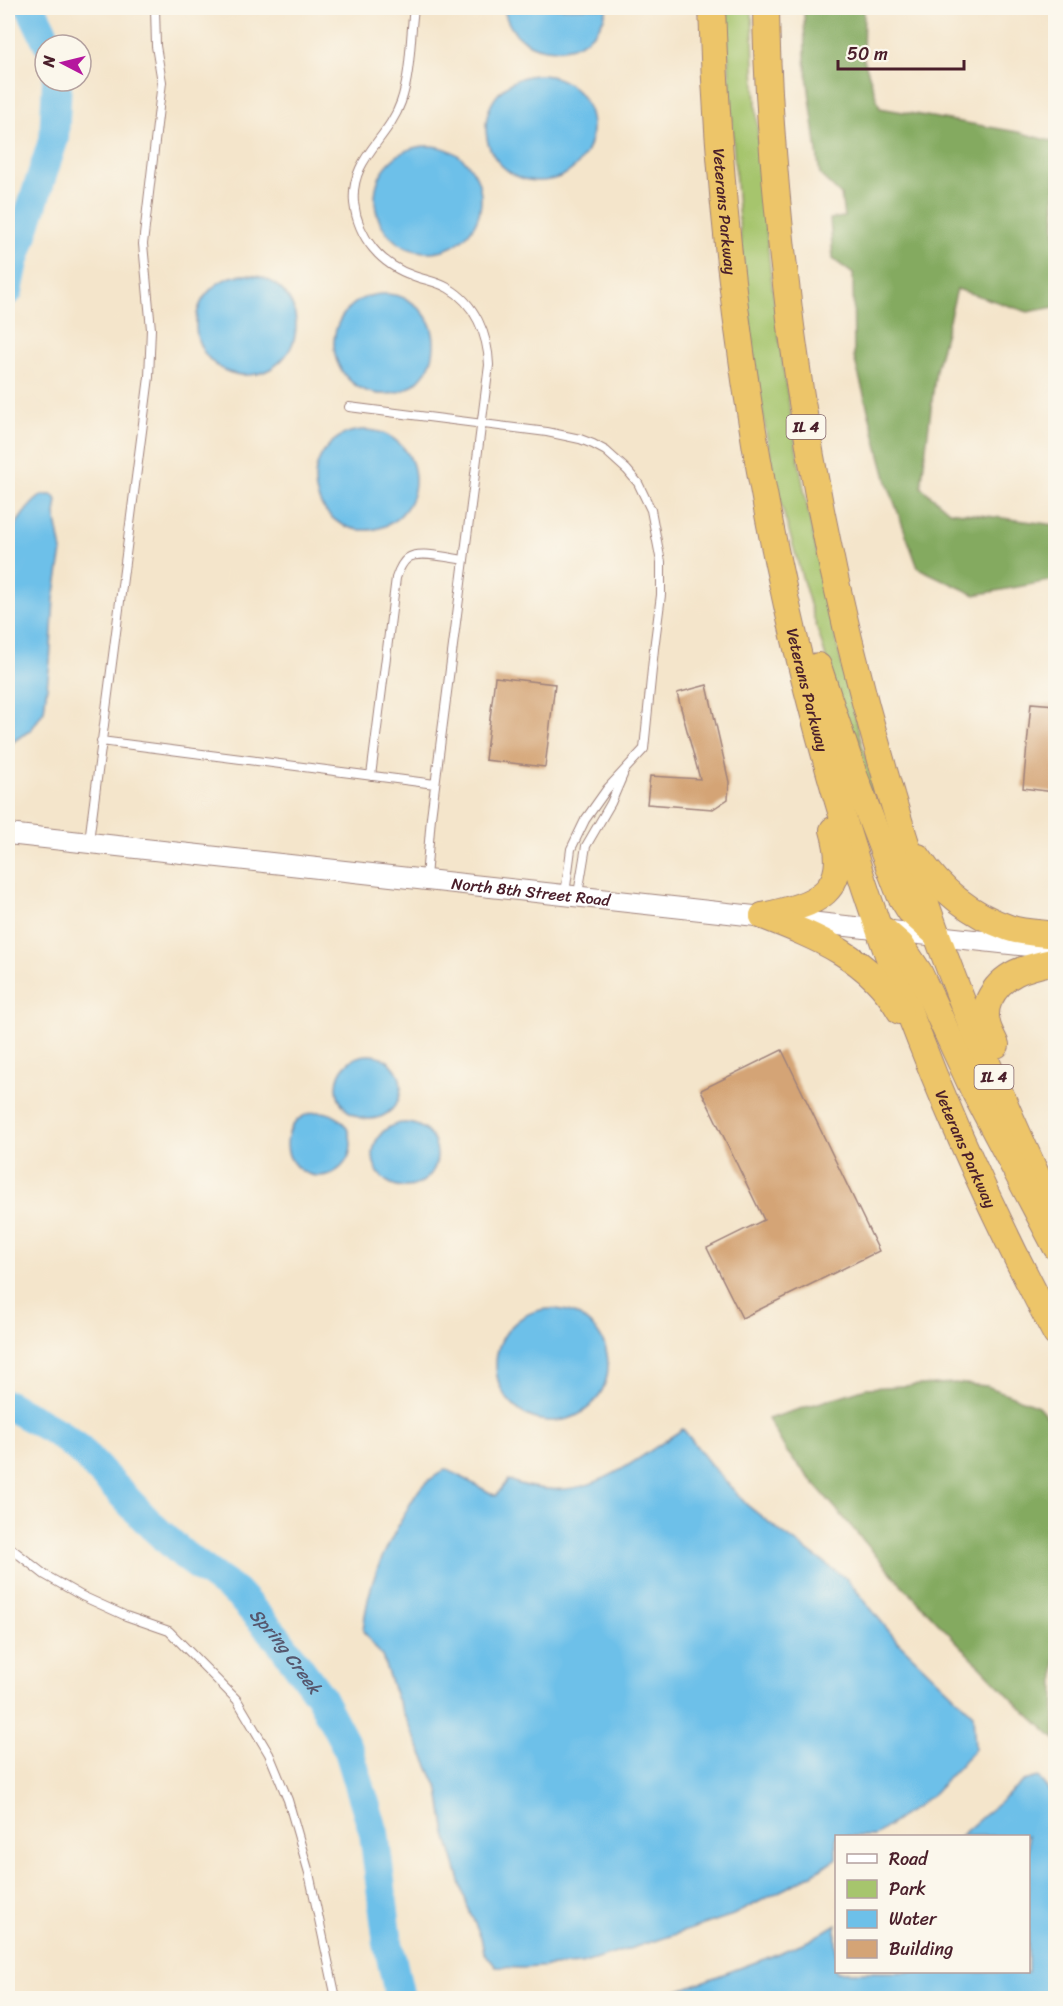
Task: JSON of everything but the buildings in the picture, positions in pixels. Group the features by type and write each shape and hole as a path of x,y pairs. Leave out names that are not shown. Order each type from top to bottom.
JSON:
{"highway":[{"name":"Veterans Parkway","path":"712,8 714,69 731,280 751,420 792,632 826,758 879,928 959,1134 993,1211 1056,1334"},
{"name":"IL 4","path":"766,8 773,164 792,336 804,418 838,593 904,838 976,1035 1056,1217"},
{"path":"785,599 803,615 851,765 900,895 920,921 938,935"},
{"path":"764,916 800,908 817,899 833,881 839,861 838,850 790,676 792,632"},
{"path":"904,838 940,886 968,908 1011,929 1056,935"},
{"path":"764,916 815,936 861,965 891,994 931,1064"},
{"path":"879,928 901,945 919,972 973,1089 1056,1247"},
{"path":"1056,961 1029,967 1006,978 992,994 986,1014 987,1023 1056,1186"}],"street":[{"name":"North 8th Street Road","path":"8,834 1056,949"}],"lane":[{"path":"89,843 149,366 151,329 142,243 162,82 156,46 155,8"},
{"path":"414,8 402,100 390,127 360,167 355,183 356,218 372,249 385,262 415,277 448,287 460,296 479,322 485,337 489,365 435,784 426,880"},
{"path":"349,407 565,435 593,444 606,451 627,470 638,483 651,510 661,562 661,595 644,749 607,789 585,819 574,841 571,896"},
{"path":"371,776 396,579 400,567 407,558 417,555 464,561"},
{"path":"101,741 435,784"},
{"path":"571,896 586,846 611,803 625,771"},
{"path":"8,1546 45,1575 82,1596 126,1616 169,1631 237,1701 269,1754 288,1800 309,1873 336,1998"}],"green space":[{"path":"726,8 752,8 756,108 764,207 789,403 826,598 875,791 870,793 783,511 764,422 741,245"},
{"path":"804,8 864,8 863,57 880,108 1018,132 1055,142 1055,307 1028,312 957,289 936,370 921,487 949,511 1055,525 1055,580 975,595 918,568 887,482 854,357 853,274 833,259 830,219 844,217 841,195 820,175 805,60"},
{"path":"955,1383 987,1386 1038,1406 1055,1425 1055,1739 1015,1702 900,1583 787,1452 768,1419 866,1388"}],"water":[{"path":"504,8 607,8 599,26 587,39 572,47 554,50 537,47 522,39 511,26"},
{"path":"539,75 559,79 576,91 588,108 592,128 588,148 576,165 559,177 539,181 519,177 502,165 490,148 486,128 490,108 502,91 519,79"},
{"path":"428,146 448,150 465,162 477,179 481,199 477,219 465,236 448,248 428,252 408,248 391,236 379,219 375,199 379,179 391,162 408,150"},
{"path":"246,275 265,278 282,289 293,306 296,325 293,344 282,361 265,372 246,375 227,372 210,361 199,344 196,325 199,306 210,289 227,278"},
{"path":"384,294 403,297 420,308 431,325 434,344 431,363 420,380 403,391 384,394 365,391 348,380 337,363 334,344 337,325 348,308 365,297"},
{"path":"365,430 384,433 401,444 412,461 415,480 412,499 401,516 384,527 365,530 346,527 329,516 318,499 315,480 318,461 329,444 346,433"},
{"path":"42,495 52,495 57,500 55,514 62,551 54,599 44,711 31,730 14,741 8,749 8,540 22,515"},
{"path":"369,1055 392,1064 401,1087 392,1110 369,1119 346,1110 337,1087 346,1064"},
{"path":"319,1112 337,1118 345,1126 351,1144 345,1162 337,1170 319,1176 301,1170 293,1162 287,1144 293,1126 301,1118"},
{"path":"399,1123 411,1123 428,1132 435,1143 437,1155 435,1167 428,1178 411,1187 399,1187 387,1182 378,1173 373,1161 373,1149 378,1137 387,1128"},
{"path":"552,1309 573,1313 591,1326 604,1344 608,1365 604,1386 591,1404 573,1417 552,1421 531,1417 513,1404 500,1386 496,1365 500,1344 513,1326 531,1313"},
{"path":"683,1429 747,1505 847,1579 897,1641 973,1714 975,1749 931,1796 875,1835 835,1835 835,1860 802,1880 733,1915 581,1964 522,1968 496,1967 484,1952 481,1938 467,1905 446,1834 439,1790 396,1697 382,1656 363,1631 368,1599 376,1572 417,1492 446,1469 496,1496 508,1480 534,1488 558,1490 580,1487 601,1480"},
{"path":"1038,1777 1055,1798 1055,1998 658,1998 767,1958 810,1940 835,1925 835,1973 1030,1973 1030,1835 961,1835 1024,1781"}],"waterway":[{"name":"Spring Creek","path":"31,8 43,33"},
{"name":"Spring Creek","path":"8,291 14,262 54,138 56,93"},
{"name":"Spring Creek","path":"8,1405 56,1432 78,1448 152,1526 185,1556 239,1595 279,1640 320,1696 349,1751 374,1833 388,1943 400,1998"}]}
